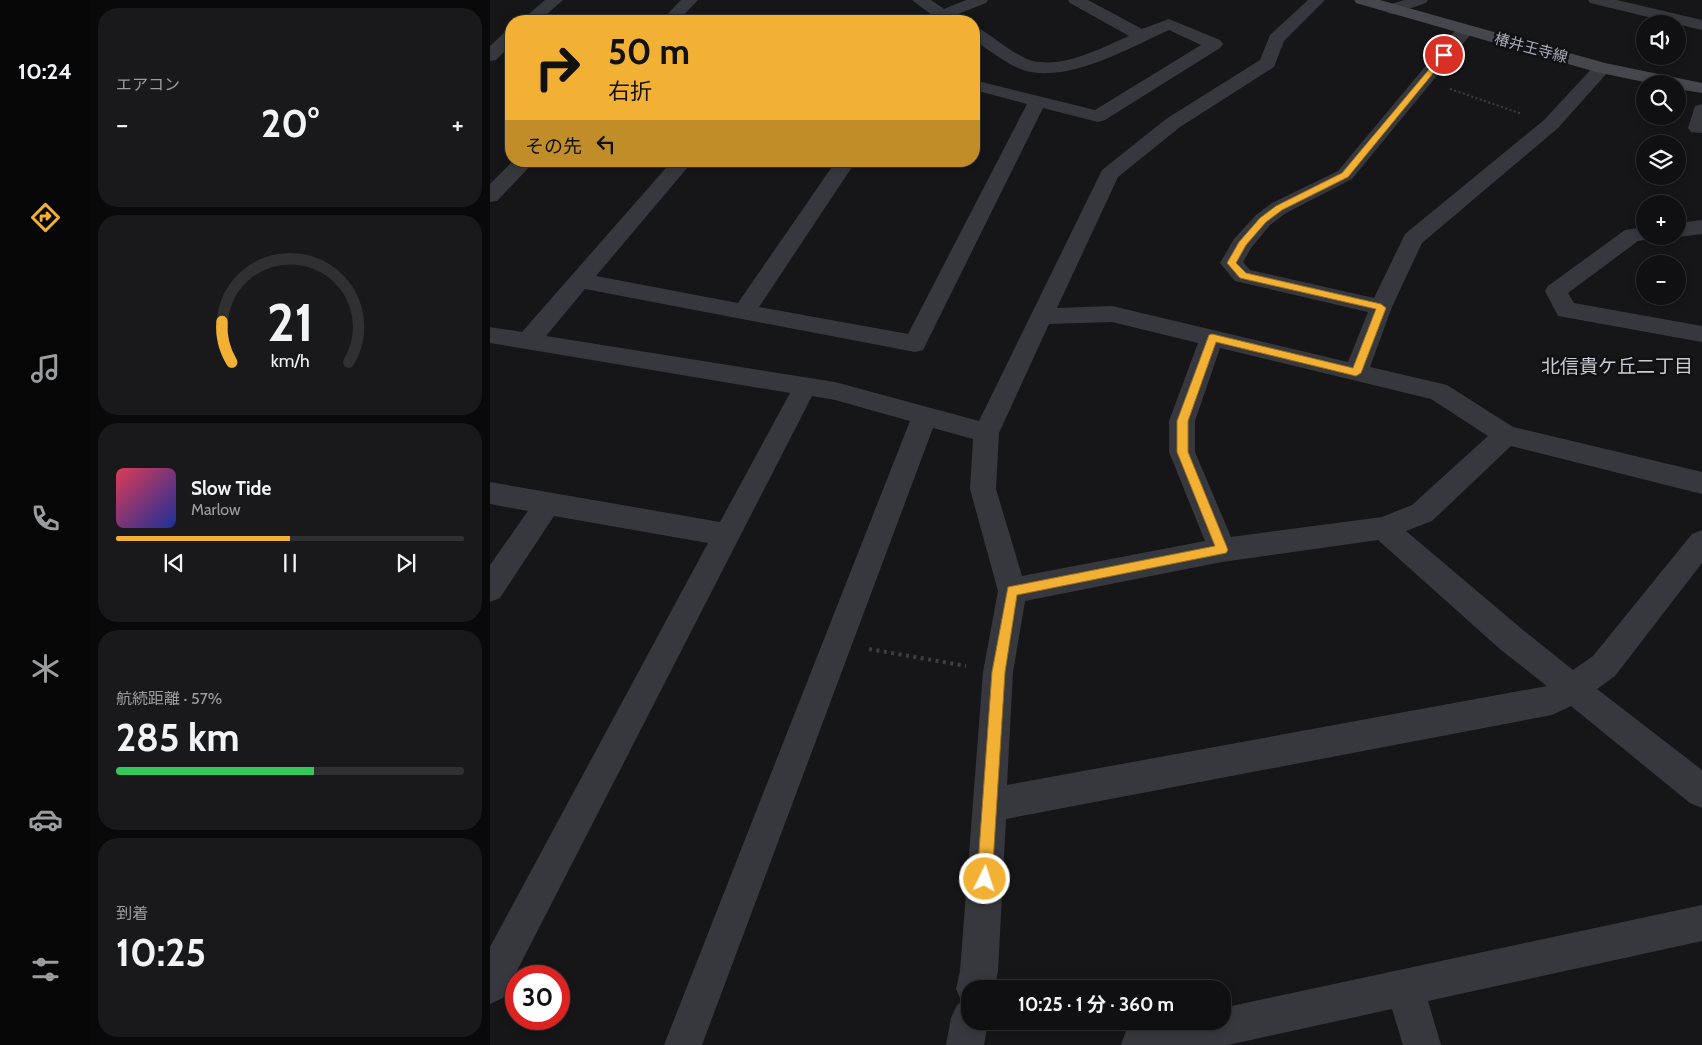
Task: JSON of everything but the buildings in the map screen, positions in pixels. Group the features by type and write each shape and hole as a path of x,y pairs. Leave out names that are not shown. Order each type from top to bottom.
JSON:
{"main road":[{"name":"椿井王寺線","path":"1362,0 1602,68 1702,88"}],"street":[{"path":"536,15 555,0"},
{"path":"674,15 690,0"},
{"path":"920,0 944,15"},
{"path":"954,15 980,0"},
{"path":"1076,0 1140,35"},
{"path":"977,980 998,672 1012,591 983,490 986,432 1109,174 1173,123 1268,63 1276,39 1316,0"},
{"path":"1394,9 1420,0"},
{"path":"1596,0 1702,25"},
{"path":"980,37 1029,66 1066,66 1169,24 1214,44 1098,116 1037,102 980,86"},
{"path":"1381,308 1243,276 1232,263 1242,244 1263,220 1279,208 1345,175 1465,30"},
{"path":"490,56 505,42"},
{"path":"1356,373 1381,308 1413,239 1551,124 1602,68"},
{"path":"581,281 915,344 1037,102"},
{"path":"490,196 519,167"},
{"path":"528,341 678,167"},
{"path":"744,312 842,167"},
{"path":"1686,229 1702,227"},
{"path":"1636,235 1633,235 1556,291 1566,310 1702,334"},
{"path":"1042,316 1112,314 1438,392 1506,435 1702,483"},
{"path":"490,335 835,391 986,432"},
{"path":"1212,338 1182,421 1182,452 1222,550"},
{"path":"490,985 805,387"},
{"path":"683,1045 925,416"},
{"path":"1012,591 1222,550 1383,528 1422,513 1506,435"},
{"path":"490,493 726,535"},
{"path":"490,590 548,503"},
{"path":"1383,528 1512,640 1702,791"},
{"path":"990,805 1552,700 1604,666 1702,542"},
{"path":"1140,1045 1702,923"},
{"path":"1404,987 1422,1045"},
{"path":"965,1045 968,1030"}],"path":[{"path":"1424,80 1551,124"},
{"path":"838,643 998,672"}],"district":[{"name":"北信貴ケ丘二丁目","path":"1617,366"}],"route":[{"path":"985,879 998,672 1012,591 1222,550 1182,452 1182,421 1212,338 1356,373 1381,308 1243,276 1232,263 1242,244 1263,220 1279,208 1345,175 1444,55"}]}
